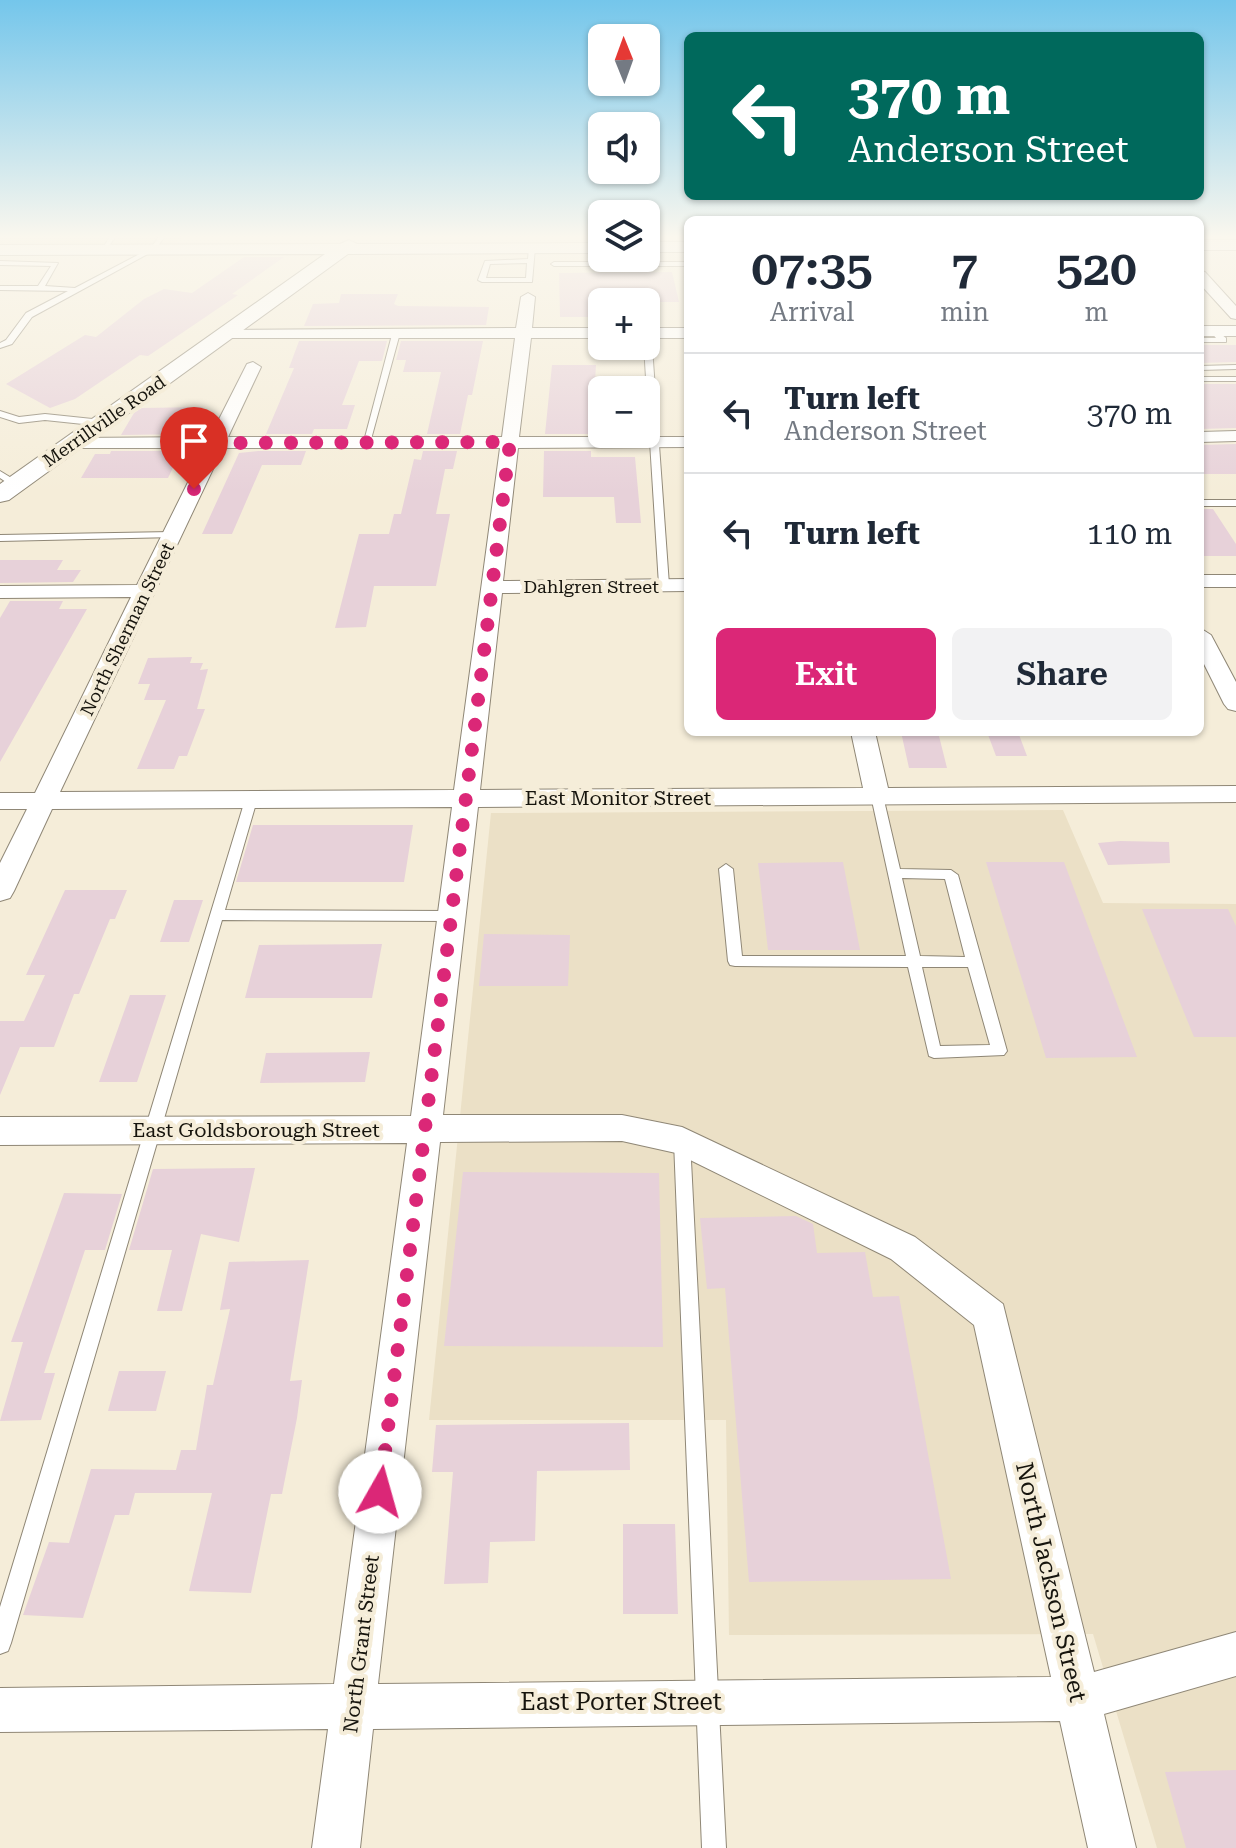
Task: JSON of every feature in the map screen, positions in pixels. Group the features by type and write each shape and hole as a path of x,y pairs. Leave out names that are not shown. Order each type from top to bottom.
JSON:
{"street":[{"name":"Merrillville Road","path":"5,485 73,443 245,321"},
{"name":"North Grant Street","path":"336,1848 525,321"},
{"path":"1207,331 1236,331"},
{"path":"229,333 588,333"},
{"path":"660,333 684,333"},
{"name":"North Sherman Street","path":"0,891 253,367"},
{"path":"1204,437 1236,436"},
{"path":"73,443 588,442"},
{"path":"660,442 684,442"},
{"path":"1204,581 1236,581"},
{"name":"Dahlgren Street","path":"493,587 684,585"},
{"path":"1,593 145,591"},
{"path":"1204,643 1236,704"},
{"path":"864,736 877,796"},
{"name":"East Monitor Street","path":"0,801 1236,794"},
{"name":"East Goldsborough Street","path":"0,1131 622,1128 682,1141 903,1248 990,1316"},
{"name":"North Jackson Street","path":"990,1316 1112,1848"},
{"name":"East Porter Street","path":"0,1710 1078,1699 1236,1654"}],"lane":[{"path":"0,346 9,342 24,321"},
{"path":"1204,340 1223,340 1207,331"},
{"path":"366,443 396,333"},
{"path":"1204,368 1236,367"},
{"path":"1204,379 1236,379"},
{"path":"0,414 19,420 45,417 102,423"},
{"path":"654,448 664,585"},
{"path":"1204,503 1236,503"},
{"path":"0,538 172,535"},
{"path":"877,796 913,962 934,1052 999,1051 951,875 894,873"},
{"path":"0,1643 251,800"},
{"path":"726,869 735,961 974,962"},
{"path":"217,915 451,916"},
{"path":"682,1141 714,1848"}],"shaded area":[{"path":"1063,810 1103,903 1236,904 1236,1848 1157,1848 1093,1634 729,1635 726,1420 429,1420 491,813"}],"building":[{"path":"116,321 199,321 148,356 140,355 75,399 50,408 6,384 85,335 96,337"},
{"path":"306,321 487,321 486,325 304,326"},
{"path":"299,341 387,341 382,361 359,361 342,405 355,405 347,429 314,429 312,434 266,434 294,368 289,368"},
{"path":"401,341 483,341 460,434 427,434 441,372 403,372 406,360 396,360"},
{"path":"1204,345 1236,345 1236,362 1204,363"},
{"path":"552,365 596,365 595,376 588,376 588,434 545,434"},
{"path":"1204,384 1236,384 1236,428 1204,429"},
{"path":"203,407 190,434 121,435 134,413 142,408"},
{"path":"1236,444 1236,474 1204,474 1204,445"},
{"path":"111,451 181,451 168,478 81,478 95,454 110,454"},
{"path":"306,451 301,465 262,465 232,534 202,534 239,453"},
{"path":"423,451 457,451 453,469 445,469 436,514 450,514 436,586 374,586 366,627 335,628 359,534 389,534 394,514 401,514 414,459 421,460"},
{"path":"544,451 591,451 591,457 635,457 641,523 616,523 614,497 543,497"},
{"path":"1204,509 1213,509 1236,544 1236,556 1204,556"},
{"path":"0,560 63,560 57,570 81,570 73,582 0,583"},
{"path":"10,601 63,601 59,609 87,609 0,762 0,618"},
{"path":"192,657 190,663 203,663 200,670 208,669 197,709 205,709 187,756 179,756 174,769 137,769 166,700 144,700 150,684 138,684 148,658"},
{"path":"902,736 939,736 947,768 909,768"},
{"path":"988,736 1020,736 1027,756 996,756"},
{"path":"253,825 413,825 404,882 236,882"},
{"path":"1169,842 1170,863 1108,865 1098,843"},
{"path":"843,862 860,950 768,950 758,863"},
{"path":"986,862 1064,862 1137,1057 1046,1058"},
{"path":"65,890 127,890 115,919 110,919 79,994 74,994 54,1047 20,1047 0,1095 0,1021 24,1021 45,975 26,975"},
{"path":"174,900 203,900 189,942 160,942"},
{"path":"1142,909 1228,909 1236,926 1236,1037 1194,1037"},
{"path":"484,934 570,935 568,986 479,986"},
{"path":"382,944 372,998 245,998 259,945"},
{"path":"130,995 166,995 137,1082 99,1082"},
{"path":"370,1052 365,1082 260,1083 266,1053"},
{"path":"255,1168 239,1242 201,1234 182,1311 157,1311 172,1250 129,1250 153,1169"},
{"path":"463,1172 659,1173 663,1347 444,1346"},
{"path":"64,1193 122,1194 105,1250 85,1250 44,1373 55,1373 41,1420 0,1421 23,1342 11,1342"},
{"path":"796,1216 813,1224 817,1253 865,1252 873,1297 899,1296 951,1579 749,1582 725,1288 707,1289 700,1218"},
{"path":"309,1260 290,1381 302,1380 297,1418 282,1494 271,1494 251,1593 189,1591 212,1493 135,1493 129,1515 115,1515 83,1618 23,1615 49,1542 69,1543 91,1469 176,1470 181,1450 196,1450 207,1385 213,1385 230,1309 220,1310 229,1262"},
{"path":"119,1371 166,1371 156,1411 108,1411"},
{"path":"629,1423 630,1470 537,1471 535,1541 490,1542 488,1583 444,1584 453,1472 432,1472 436,1425"},
{"path":"623,1524 675,1524 678,1614 623,1614"},
{"path":"1236,1770 1236,1848 1186,1848 1165,1772"}],"route":[{"path":"194,489 216,443 510,442 380,1492"}]}
